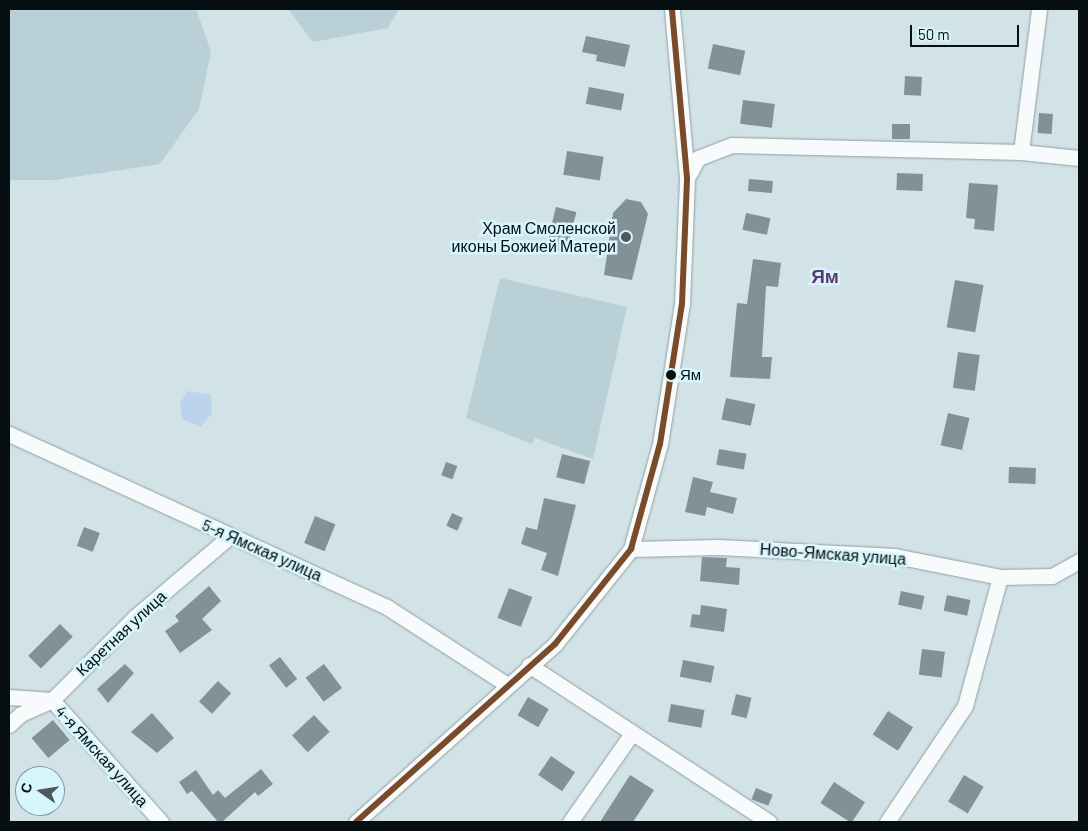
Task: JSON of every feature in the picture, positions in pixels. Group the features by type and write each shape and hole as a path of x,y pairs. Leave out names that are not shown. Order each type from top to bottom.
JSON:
{"street":[{"path":"356,822 506,684 555,644 631,549 660,444 682,304 687,178 672,9"},
{"path":"1021,152 1038,9"},
{"path":"687,178 698,158 732,145 1021,152 1079,158"},
{"name":"5-я Ямская улица","path":"9,434 386,607 506,684"},
{"name":"Каретная улица","path":"9,724 21,714 52,700 136,616 230,536"},
{"name":"Ново-Ямская улица","path":"631,549 718,547 895,556 1000,578 1052,576 1079,561"},
{"path":"887,822 965,706 1000,578"},
{"path":"529,665 769,822"},
{"name":"4-я Ямская улица","path":"9,697 52,700 161,822"},
{"path":"570,822 632,733"}],"shaded area":[{"path":"9,9 196,9 211,52 199,109 160,164 55,180 9,180"},
{"path":"288,9 399,9 388,28 313,42"},
{"path":"500,278 627,307 593,459 535,438 532,444 466,418"}],"water":[{"path":"188,391 211,395 212,413 201,427 182,419 180,403"}],"building":[{"path":"586,36 630,45 625,67 596,61 597,55 582,52"},
{"path":"713,44 745,51 740,75 708,68"},
{"path":"905,76 922,77 921,96 904,95"},
{"path":"589,87 624,94 621,111 586,104"},
{"path":"743,100 775,104 772,128 740,124"},
{"path":"1039,113 1053,114 1052,134 1038,133"},
{"path":"892,124 910,124 910,139 892,139"},
{"path":"567,151 604,157 600,180 563,175"},
{"path":"897,173 923,174 922,191 896,190"},
{"path":"749,179 773,181 772,193 748,191"},
{"path":"969,183 998,185 994,231 974,229 975,219 966,218"},
{"name":"Храм Смоленской иконы Божией Матери","path":"626,199 641,202 648,214 632,280 604,275 613,213"},
{"path":"556,207 576,212 566,253 546,248"},
{"path":"746,213 770,218 767,235 742,230"},
{"path":"753,259 781,263 778,287 766,286 762,357 772,357 770,379 730,377 737,303 747,304"},
{"path":"955,280 984,285 975,332 947,327"},
{"path":"958,352 980,355 975,391 953,388"},
{"path":"726,398 755,404 751,426 721,420"},
{"path":"948,413 969,418 962,450 941,445"},
{"path":"719,449 747,454 744,470 716,465"},
{"path":"562,454 590,461 584,484 556,477"},
{"path":"446,462 457,466 452,479 441,475"},
{"path":"1009,467 1036,468 1035,484 1008,483"},
{"path":"693,477 713,482 710,492 737,498 733,514 707,507 705,516 685,512"},
{"path":"544,498 576,505 558,576 541,570 547,553 521,544 526,527 537,530"},
{"path":"452,513 463,518 457,531 446,526"},
{"path":"315,516 335,524 325,551 304,543"},
{"path":"84,527 100,533 93,552 77,546"},
{"path":"702,557 727,558 726,567 740,568 739,585 700,581"},
{"path":"209,586 221,601 202,619 212,630 180,653 165,631 179,621 175,616"},
{"path":"509,588 532,597 521,627 498,618"},
{"path":"901,591 924,596 922,610 898,605"},
{"path":"947,595 970,600 967,616 944,611"},
{"path":"701,605 727,609 724,632 690,627 692,614 700,615"},
{"path":"60,624 73,637 41,669 28,656"},
{"path":"922,649 945,652 942,678 919,675"},
{"path":"280,657 297,679 286,688 269,666"},
{"path":"683,660 714,666 711,683 680,677"},
{"path":"125,664 134,673 108,703 97,689"},
{"path":"324,664 342,688 324,702 306,678"},
{"path":"218,681 231,693 212,714 199,701"},
{"path":"736,694 752,698 746,718 731,714"},
{"path":"528,697 549,709 538,727 518,715"},
{"path":"671,704 704,710 701,728 668,722"},
{"path":"888,711 913,727 898,751 873,734"},
{"path":"152,713 174,738 157,753 131,732"},
{"path":"314,715 330,732 308,752 292,735"},
{"path":"53,720 70,740 48,758 32,738"},
{"path":"551,756 575,772 562,791 538,775"},
{"path":"261,769 273,784 258,796 255,792 222,822 218,822 192,791 187,794 179,782 196,770 213,795 218,790 225,798"},
{"path":"630,775 654,790 633,822 600,822"},
{"path":"964,775 984,787 968,813 948,802"},
{"path":"834,782 865,802 852,822 820,803"},
{"path":"756,788 773,795 768,806 752,799"}],"transit line":[{"path":"356,822 555,644 631,549 660,444 682,304 687,178 672,9"}],"place":[{"name":"Храм Смоленской иконы Божией Матери","path":"626,237"},
{"name":"Ям","path":"671,375"}],"district":[{"name":"Ям","path":"825,276"}]}
